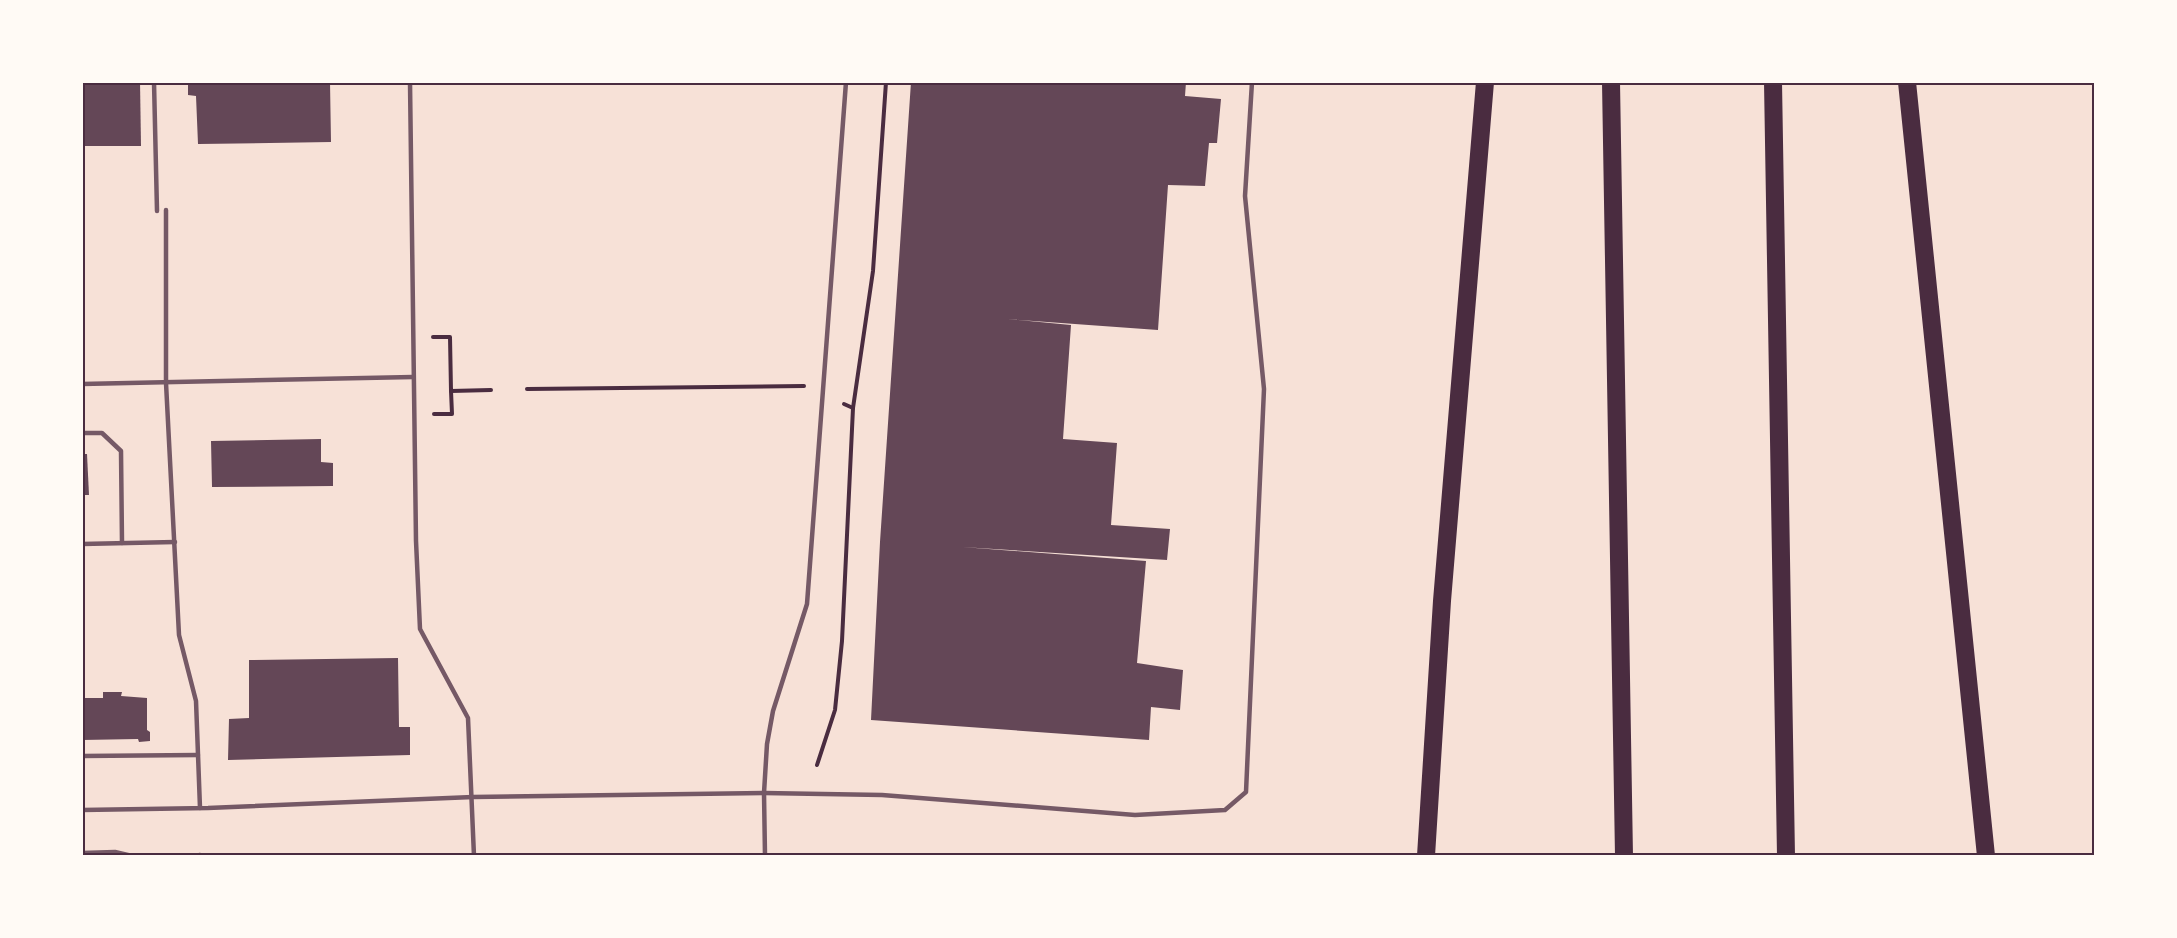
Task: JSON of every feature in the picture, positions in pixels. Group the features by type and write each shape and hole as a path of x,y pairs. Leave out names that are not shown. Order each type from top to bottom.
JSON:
{"highway":[{"path":"1426,855 1442,601 1485,82"},
{"path":"1611,82 1624,855"},
{"path":"1773,82 1786,855"},
{"path":"1907,82 1986,855"}],"lane":[{"path":"154,82 157,211"},
{"path":"410,82 413,377 420,629 468,718 474,855"},
{"path":"765,855 764,793 767,744 773,711 807,604 846,82"},
{"path":"82,810 200,808 473,797 764,793 882,795 1135,815 1225,810 1246,792 1264,389 1245,196 1252,82"},
{"path":"166,210 166,383 179,635 196,701 200,808"},
{"path":"82,384 413,377"},
{"path":"82,433 102,433 121,451 122,543"},
{"path":"82,544 175,542"},
{"path":"82,756 198,755"},
{"path":"82,853 115,852 132,855"}],"path":[{"path":"817,765 836,710 842,641 853,408 873,271 886,82"},
{"path":"433,337 450,337 452,414 434,414"},
{"path":"527,389 804,386"},
{"path":"451,391 491,390"},
{"path":"844,404 853,408"}],"building":[{"path":"82,82 140,82 141,146 82,146"},
{"path":"188,82 330,82 331,142 198,144 196,96 188,95"},
{"path":"911,82 1186,82 1185,96 1221,99 1217,143 1209,143 1205,186 1168,185 1158,330 1007,319 1071,325 1063,439 1117,443 1111,525 1170,529 1167,560 962,547 1146,561 1137,663 1183,670 1180,710 1151,707 1149,740 871,720 880,542"},
{"path":"321,439 321,462 333,463 333,486 212,487 211,441"},
{"path":"82,454 87,454 89,495 82,495"},
{"path":"398,658 399,727 410,727 410,755 228,760 229,719 249,718 249,660"},
{"path":"103,692 122,692 121,696 147,698 147,730 150,732 150,741 139,742 138,739 82,740 82,698 103,698"}]}
